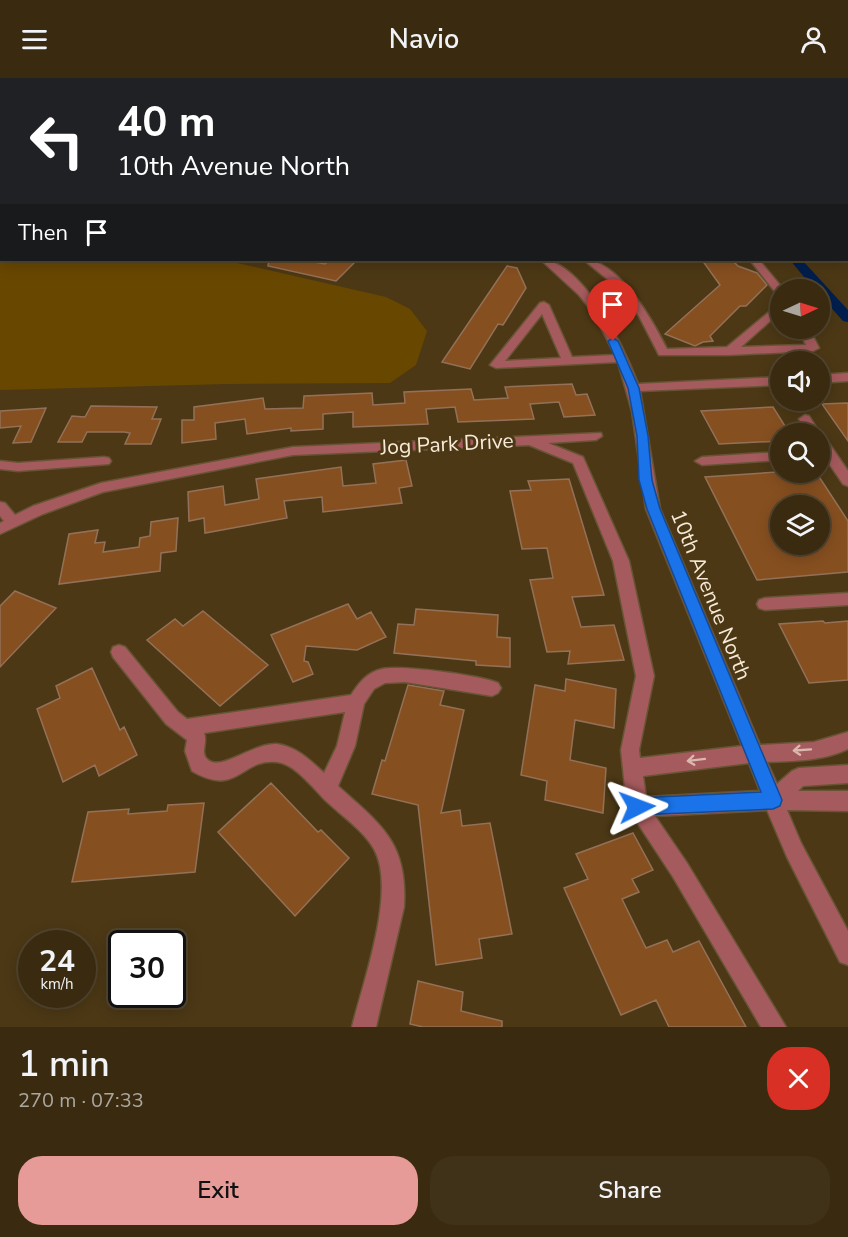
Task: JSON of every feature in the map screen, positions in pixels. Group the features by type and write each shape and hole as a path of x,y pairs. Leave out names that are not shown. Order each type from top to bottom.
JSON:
{"street":[{"path":"0,78 5,78"},
{"name":"10th Avenue North","path":"552,261 584,291 622,358 634,388 642,436 645,480 653,509 773,800 814,891 848,954"},
{"path":"589,261 621,285 644,315 663,353 813,348 808,339"},
{"path":"755,261 770,279"},
{"path":"568,361 544,305 496,365 556,362 622,358"},
{"path":"729,352 770,315"},
{"path":"830,378 848,377"},
{"path":"634,388 770,381"},
{"path":"805,419 808,423"},
{"path":"530,441 596,436"},
{"name":"Jog Park Drive","path":"7,526 70,498 101,488 294,451 530,441 578,460 621,561 645,676 630,750 637,807"},
{"path":"702,461 770,457"},
{"path":"830,460 848,480"},
{"path":"0,465 18,467 104,461"},
{"path":"0,507 7,526"},
{"path":"765,604 848,599"},
{"path":"118,652 183,728 197,737 194,751 199,765 213,772 231,770 261,753 279,752 294,759 327,788 376,834 386,849 393,867 395,886 393,907 364,1027"},
{"path":"327,788 346,746 356,702 368,684 382,676 405,675 492,688"},
{"path":"183,728 356,702"},
{"path":"632,768 820,749 839,746 848,740"},
{"path":"773,800 799,777 848,774"},
{"path":"637,807 773,800 848,801"},
{"path":"637,807 680,870 774,1027"}],"shaded area":[{"path":"0,261 228,261 386,297 410,309 427,331 416,365 390,383 226,384 0,390"}],"building":[{"path":"269,261 309,261 325,264 329,261 356,261 336,281 268,266"},
{"path":"703,261 733,261 738,266 757,273 767,285 746,306 740,306 710,336 713,341 695,346 665,334 720,285"},
{"path":"507,266 517,268 526,288 503,325 498,324 470,369 442,362"},
{"path":"572,384 576,395 587,394 595,415 564,417 559,402 530,404 534,419 458,422 455,407 426,409 428,424 353,427 353,412 323,414 323,429 291,431 291,428 247,434 245,419 215,423 216,439 182,443 182,420 194,420 194,407 263,398 265,409 303,408 304,396 372,393 373,405 405,403 404,392 471,389 474,400 508,398 505,387"},
{"path":"848,403 848,441 827,411 830,411 830,404"},
{"path":"91,406 157,407 152,419 161,419 151,444 125,444 130,433 124,432 87,432 82,442 58,442 72,416 85,417"},
{"path":"770,407 770,411 776,411 783,423 770,423 770,441 719,444 701,411"},
{"path":"46,408 31,442 13,443 21,426 0,428 0,411"},
{"path":"406,460 412,486 399,488 402,503 323,512 322,497 284,501 287,518 205,533 204,518 189,521 188,492 223,486 225,505 259,499 256,479 341,467 343,486 376,483 373,464"},
{"path":"770,473 770,483 823,483 848,521 848,572 757,580 705,477"},
{"path":"569,479 604,595 572,597 581,627 614,625 624,660 568,664 570,651 547,652 530,580 553,578 547,548 522,549 510,491 531,490 528,481"},
{"path":"178,518 176,551 161,553 160,571 59,584 69,534 98,530 95,543 105,542 103,552 139,547 140,538 150,536 151,522"},
{"path":"15,591 56,608 0,667 0,606"},
{"path":"348,604 357,619 371,612 386,637 357,650 306,646 304,661 308,662 313,674 293,682 271,635"},
{"path":"416,609 498,615 497,637 510,638 510,667 476,665 476,661 394,653 398,624 414,625"},
{"path":"203,611 268,665 220,706 147,640 175,619 183,626"},
{"path":"823,621 825,623 848,621 848,680 809,683 779,624"},
{"path":"92,668 120,730 124,727 137,755 99,776 95,765 63,782 37,709 60,698 56,686"},
{"path":"566,679 616,689 614,728 575,720 570,760 606,768 603,813 545,800 547,781 521,775 535,685 565,691"},
{"path":"408,685 444,691 440,705 464,710 441,813 460,810 462,826 490,823 512,934 479,939 482,958 436,965 418,805 372,794 382,760 385,761"},
{"path":"271,783 318,832 321,830 349,858 295,916 218,832"},
{"path":"204,803 195,872 72,882 88,812 129,809 128,814 167,811 168,805"},
{"path":"633,833 653,870 632,879 639,892 622,899 646,948 667,940 673,952 699,941 746,1027 669,1027 656,1000 621,1015 564,888 588,879 576,854"},
{"path":"418,981 463,992 461,1011 502,1021 502,1027 423,1027 410,1024"}],"waterway":[{"path":"797,261 848,318"}],"route":[{"path":"613,341 634,388 642,436 645,480 653,509 773,800 637,807"}]}
